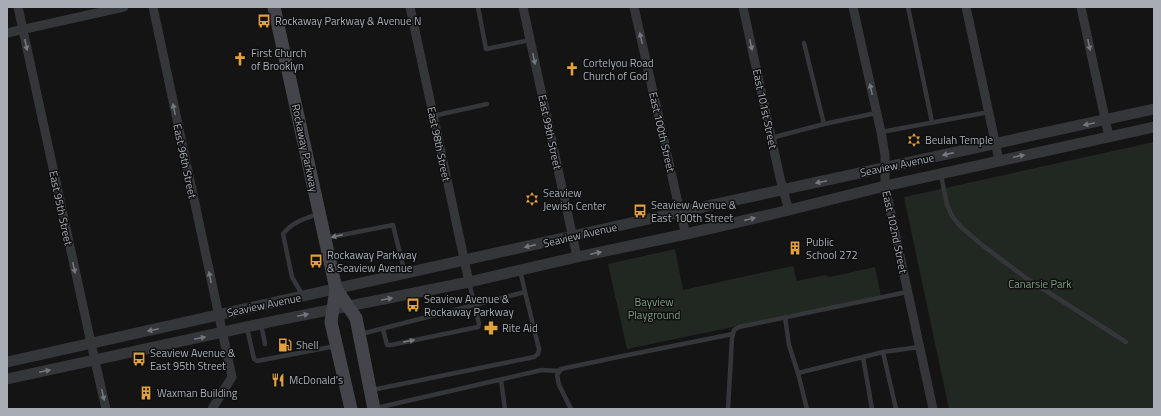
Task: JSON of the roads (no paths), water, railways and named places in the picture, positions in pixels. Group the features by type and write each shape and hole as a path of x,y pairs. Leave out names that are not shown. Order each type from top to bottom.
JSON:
{"main road":[{"name":"Rockaway Parkway","path":"274,7 336,289 331,322 351,409"},
{"name":"Rockaway Parkway","path":"336,289 356,318 374,408"}],"street":[{"name":"East 95th Street","path":"18,7 90,343 106,409"},
{"path":"7,33 124,7"},
{"name":"East 96th Street","path":"153,7 232,377 212,409"},
{"name":"East 98th Street","path":"410,7 469,282"},
{"name":"East 99th Street","path":"523,7 577,257"},
{"name":"East 100th Street","path":"634,7 686,234"},
{"name":"East 101st Street","path":"743,7 782,190 789,210"},
{"name":"East 102nd Street","path":"853,7 881,132 885,155 885,186 933,409"},
{"path":"966,7 999,160"},
{"path":"1081,7 1109,137"},
{"name":"Seaview Avenue","path":"7,362 680,212 1154,110"},
{"name":"Seaview Avenue","path":"7,379 261,324 469,282 686,234 941,173 1154,127"}],"lane":[{"path":"478,7 486,49 530,40"},
{"path":"908,7 932,122"},
{"path":"804,42 824,124"},
{"path":"433,116 487,104"},
{"path":"881,132 989,112"},
{"path":"771,138 824,124 876,113"},
{"path":"941,173 947,205 952,216 961,227 1026,278 1126,342"},
{"path":"303,296 292,277 284,234 288,228 294,224 319,213"},
{"path":"325,239 393,225 405,274"},
{"path":"370,390 534,357 538,354 539,349 520,270"},
{"path":"383,329 387,345 391,345 478,327 480,324 469,282"},
{"path":"359,335 525,292"},
{"path":"728,409 734,330 739,327 907,292"},
{"path":"785,318 789,345 807,409"},
{"path":"261,324 265,344"},
{"path":"247,328 254,359 257,361 267,357 336,346"},
{"path":"571,409 559,385 557,375 561,369 618,356 733,334"},
{"path":"798,373 883,352 919,346"},
{"path":"883,352 896,409"},
{"path":"863,357 872,409"},
{"path":"374,408 542,370 560,371"},
{"path":"501,380 505,409"}],"place":[{"name":"Rockaway Parkway & Avenue N","path":"264,21"},
{"name":"First Church of Brooklyn","path":"240,59"},
{"name":"Cortelyou Road Church of God","path":"572,69"},
{"name":"Beulah Temple","path":"914,140"},
{"name":"Seaview Jewish Center","path":"532,199"},
{"name":"Seaview Avenue & East 100th Street","path":"640,211"},
{"name":"Public School 272","path":"795,248"},
{"name":"Rockaway Parkway & Seaview Avenue","path":"316,261"},
{"name":"Seaview Avenue & Rockaway Parkway","path":"413,305"},
{"name":"Rite Aid","path":"491,328"},
{"name":"Shell","path":"285,345"},
{"name":"Seaview Avenue & East 95th Street","path":"139,359"},
{"name":"McDonald's","path":"278,380"},
{"name":"Waxman Building","path":"146,393"}],"park label":[{"name":"Canarsie Park","path":"1040,284"},
{"name":"Bayview Playground","path":"654,308"}]}
